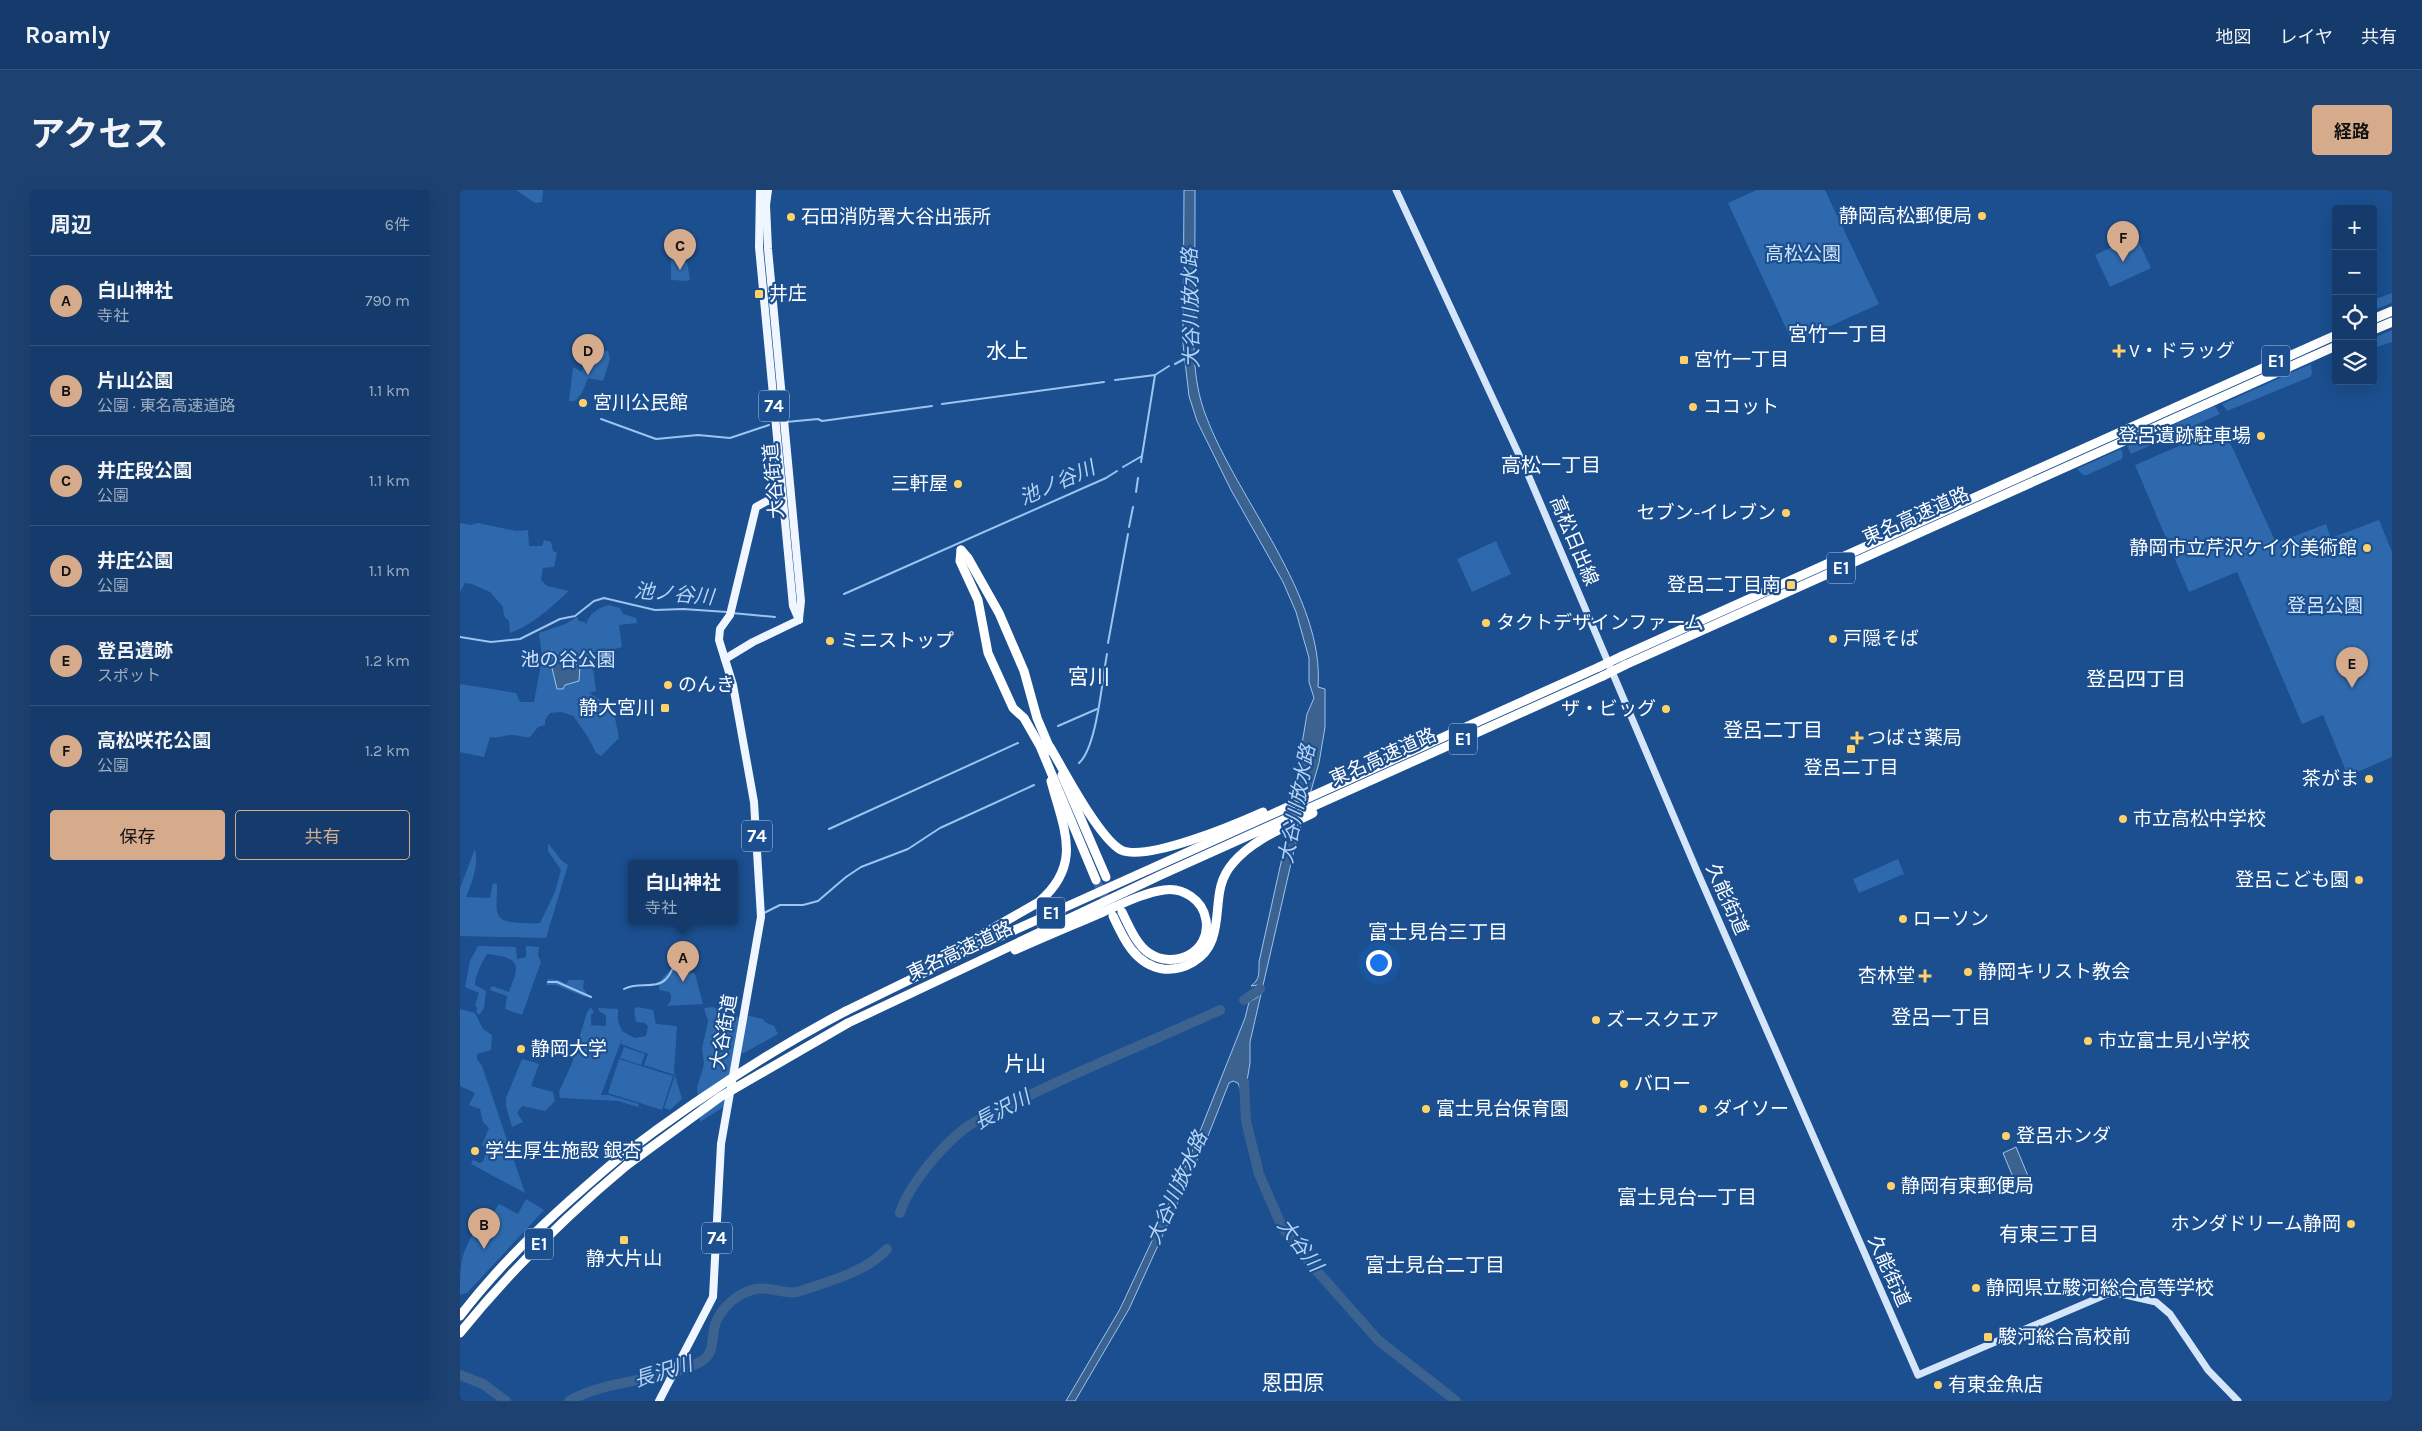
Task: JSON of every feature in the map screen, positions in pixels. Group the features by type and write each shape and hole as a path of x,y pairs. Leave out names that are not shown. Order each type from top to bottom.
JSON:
{"highway":[{"path":"2377,317 2392,311"},
{"path":"2377,328 2392,322"},
{"name":"東名高速道路","path":"460,1332 533,1250 627,1164 720,1097 848,1023 900,997 1257,837 1379,777 1603,676 1623,661 2052,461 2332,337"},
{"name":"東名高速道路","path":"460,1316 508,1260 549,1220 620,1157 674,1116 728,1079 785,1044 846,1011 988,942 1258,817 1368,771 1599,667 1623,661 2332,348"},
{"path":"1096,880 1046,748 1024,671 1009,635 968,558 961,550 960,561 978,600 988,653 1004,690 1014,708 1024,718 1046,748 1100,828 1116,846 1122,850 1138,853 1150,852 1258,817"},
{"path":"1046,748 1106,877"},
{"path":"876,996 920,969 1013,918 1038,902 1059,881 1066,862 1067,852 1046,748"},
{"path":"1113,916 1124,940 1142,959 1163,968 1186,966 1198,960 1212,940 1218,898 1225,874 1257,837"},
{"path":"900,997 1127,901 1165,890 1178,890 1198,902 1204,911 1206,930 1197,950 1188,956 1167,960 1157,958 1140,944 1122,912"}],"main road":[{"name":"大谷街道","path":"760,190 759,247 793,606 799,620"},
{"name":"大谷街道","path":"768,190 766,206 768,249 801,601 799,620"},
{"name":"高松日出線","path":"1396,190 1527,472 1677,825"},
{"name":"大谷街道","path":"659,1401 713,1297 717,1260 721,1144 761,917 754,802 733,685 719,640 720,628 731,612 756,507 768,502 783,500"},
{"path":"725,659 753,642 799,620"},
{"name":"久能街道","path":"1677,825 1918,1375 2112,1292 2156,1302 2163,1307 2170,1314 2208,1370 2238,1401"}],"green space":[{"path":"516,190 543,190 542,202 535,203"},
{"name":"高松公園","path":"1757,190 1825,190 1879,304 1793,343 1728,203"},
{"path":"2136,236 2151,268 2110,287 2095,255"},
{"path":"671,259 687,262 690,279 688,281 671,280"},
{"path":"2392,293 2392,303 2377,309 2377,299"},
{"path":"2392,330 2392,342 2377,347 2377,336"},
{"path":"608,351 610,359 603,381 588,378 582,393 575,401 569,401 573,367 582,372 587,353"},
{"path":"2311,364 2312,374 2310,377 2227,411 2222,404"},
{"path":"2215,406 2220,414 2131,454 2127,446"},
{"name":"登呂公園","path":"2223,427 2276,543 2326,524 2331,538 2379,520 2392,552 2392,757 2348,776 2323,715 2302,724 2237,572 2189,592 2135,465"},
{"path":"2121,449 2123,453 2122,459 2087,475 2083,475 2077,469"},
{"path":"460,523 471,525 478,523 516,531 528,530 529,546 542,546 544,540 551,542 553,551 557,553 554,567 543,568 541,580 547,586 569,591 534,620 510,633 509,621 504,616 503,607 490,592 465,583 460,592"},
{"path":"1496,541 1511,574 1472,592 1457,559"},
{"name":"池の谷公園","path":"609,605 620,608 623,614 636,618 637,623 619,625 622,647 605,652 591,652 596,691 589,693 604,702 608,711 615,718 619,738 601,756 596,753 573,716 561,712 550,713 545,720 545,725 538,727 530,737 512,735 496,738 490,737 484,757 460,752 460,684 516,693 520,702 534,702 541,664 543,663 539,633 565,624 577,617 579,621 585,622 586,625 589,617 601,608"},
{"path":"548,843 562,861 568,865 546,938 460,936 460,888 475,849 473,879 466,897 490,898 493,883 497,884 497,912 499,917 510,922 540,923 555,892 561,870 548,851"},
{"path":"1898,859 1904,874 1859,893 1853,879"},
{"path":"478,946 516,947 517,959 526,957 526,946 539,947 538,955 541,962 522,1015 505,1009 507,996 490,990 492,986 509,992 515,974 515,964 507,958 490,954 487,954 476,977 475,985 486,991 484,1008 479,1015 476,1011 478,1008 475,1005 479,993 465,987 470,961"},
{"path":"675,965 695,974 703,1004 667,1006 671,996 669,992 659,990 659,985"},
{"path":"548,979 559,980 566,984 569,980 584,980 583,988 587,994 585,997 556,985 546,985"},
{"path":"591,1007 594,1013 591,1014 591,1025 606,1026 606,1015 600,1012 598,1008 618,1009 618,1021 622,1031 635,1038 646,1036 648,1026 645,1023 636,1022 634,1009 638,1007 653,1010 656,1024 677,1026 675,1075 644,1065 648,1054 621,1044 622,1039 601,1095 609,1095 639,1104 638,1107 618,1101 560,1098 559,1092 572,1063 587,1012"},
{"path":"713,1007 740,1018 725,1106 700,1122 697,1088 704,1064 702,1049 708,1021 704,1008"},
{"path":"460,1009 475,1013 483,1029 492,1035 491,1050 477,1054 477,1059 482,1066 525,1193 471,1164 473,1160 480,1163 483,1161 487,1149 482,1145 489,1128 483,1122 480,1109 469,1105 475,1093 460,1086"},
{"path":"745,1015 763,1019 774,1026 778,1034 744,1053 739,1052"},
{"path":"624,1047 645,1054 641,1065 620,1058"},
{"path":"522,1059 539,1064 531,1086 553,1092 555,1101 545,1111 522,1106 517,1113 523,1122 512,1127 506,1106 506,1098"},
{"path":"619,1059 673,1076 662,1110 608,1093"},
{"path":"675,1075 682,1099 670,1110 664,1108"},
{"path":"526,1199 544,1210 467,1293 460,1295 462,1263 465,1249 473,1234 480,1233 499,1204 518,1214"}],"water":[{"name":"大谷川放水路","path":"1184,190 1195,190 1194,342 1201,402 1220,448 1276,549 1294,584 1308,618 1316,653 1318,687 1325,689 1325,727 1319,763 1295,846 1250,1042 1250,1063 1244,1099 1238,1083 1233,1081 1229,1083 1208,1136 1129,1309 1075,1401 1066,1401 1120,1309 1191,1154 1245,1018 1249,1002 1258,997 1258,985 1251,986 1258,976 1259,962 1286,840 1307,714 1314,698 1309,682 1309,658 1296,612 1283,582 1231,490 1197,421 1189,396 1183,344"},
{"path":"551,650 572,663 580,665 579,681 565,685 563,689 557,689 552,668 554,660 550,653"},
{"path":"2016,1147 2033,1188 2020,1194 2003,1153"}],"waterway":[{"name":"池ノ谷川","path":"1175,364 1186,358"},
{"path":"1115,380 1155,375 1169,366"},
{"name":"池ノ谷川","path":"1141,462 1155,375"},
{"path":"942,404 1104,382"},
{"path":"786,422 818,419 822,421 932,406"},
{"path":"601,419 656,439 698,435 730,438 769,425"},
{"name":"池ノ谷川","path":"1123,467 1142,456"},
{"name":"池ノ谷川","path":"844,594 1106,478 1117,471"},
{"path":"1136,492 1138,478"},
{"path":"1129,527 1133,507"},
{"path":"1108,643 1128,534"},
{"name":"池ノ谷川","path":"460,637 491,642 520,639 560,619 575,616 594,601 604,598 655,610 683,609 727,612"},
{"name":"池ノ谷川","path":"732,613 775,617"},
{"path":"1079,763 1085,755 1094,728 1107,654"},
{"path":"1058,726 1097,709"},
{"path":"829,829 1018,743"},
{"path":"764,913 780,905 803,905 818,901 861,867 908,849 940,828 1034,785"},
{"path":"624,989 662,982 669,976 682,950"},
{"path":"548,982 557,982 591,997"},
{"name":"長沢川","path":"1244,1000 1260,989"},
{"name":"長沢川","path":"900,1213 910,1191 927,1167 955,1136 971,1124 995,1111 1220,1010"},
{"name":"大谷川","path":"1244,1082 1246,1121 1259,1174 1282,1227 1309,1262 1378,1340 1456,1401"},
{"name":"長沢川","path":"569,1401 601,1388 668,1374 700,1362 709,1354 714,1327 722,1311 743,1293 761,1288 797,1292 857,1271 887,1249"},
{"name":"長沢川","path":"460,1375 483,1384 506,1401"}],"tunnel":[{"path":"1096,880 1109,906"}],"place":[{"name":"静岡高松郵便局","path":"1982,216"},
{"name":"石田消防署大谷出張所","path":"791,217"},
{"name":"高松咲花公園","path":"2123,262"},
{"name":"井庄段公園","path":"680,270"},
{"name":"井庄","path":"759,294"},
{"name":"V・ドラッグ","path":"2119,351"},
{"name":"宮竹一丁目","path":"1684,360"},
{"name":"井庄公園","path":"588,375"},
{"name":"宮川公民館","path":"583,403"},
{"name":"ココット","path":"1693,407"},
{"name":"登呂遺跡駐車場","path":"2261,436"},
{"name":"三軒屋","path":"958,484"},
{"name":"セブン-イレブン","path":"1786,513"},
{"name":"静岡市立芹沢ケイ介美術館","path":"2367,548"},
{"name":"登呂二丁目南","path":"1791,585"},
{"name":"タクトデザインファーム","path":"1486,623"},
{"name":"戸隠そば","path":"1833,639"},
{"name":"ミニストップ","path":"830,641"},
{"name":"のんき","path":"668,685"},
{"name":"登呂遺跡","path":"2352,688"},
{"name":"静大宮川","path":"665,708"},
{"name":"ザ・ビッグ","path":"1666,709"},
{"name":"つばさ薬局","path":"1857,738"},
{"name":"登呂二丁目","path":"1851,749"},
{"name":"茶がま","path":"2369,779"},
{"name":"市立高松中学校","path":"2123,819"},
{"name":"登呂こども園","path":"2359,880"},
{"name":"ローソン","path":"1903,919"},
{"name":"静岡キリスト教会","path":"1968,972"},
{"name":"杏林堂","path":"1925,976"},
{"name":"白山神社","path":"683,982"},
{"name":"ズースクエア","path":"1596,1020"},
{"name":"市立富士見小学校","path":"2088,1041"},
{"name":"静岡大学","path":"521,1049"},
{"name":"バロー","path":"1624,1084"},
{"name":"富士見台保育園","path":"1426,1109"},
{"name":"ダイソー","path":"1703,1109"},
{"name":"登呂ホンダ","path":"2006,1136"},
{"name":"学生厚生施設 銀杏","path":"475,1151"},
{"name":"静岡有東郵便局","path":"1891,1186"},
{"name":"ホンダドリーム静岡","path":"2351,1224"},
{"name":"静大片山","path":"624,1240"},
{"name":"片山公園","path":"484,1249"},
{"name":"静岡県立駿河総合高等学校","path":"1976,1288"},
{"name":"駿河総合高校前","path":"1988,1337"},
{"name":"有東金魚店","path":"1938,1385"}],"district":[{"name":"宮竹一丁目","path":"1838,334"},
{"name":"水上","path":"1007,351"},
{"name":"高松一丁目","path":"1551,465"},
{"name":"宮川","path":"1089,677"},
{"name":"登呂四丁目","path":"2136,679"},
{"name":"登呂二丁目","path":"1773,730"},
{"name":"富士見台三丁目","path":"1438,932"},
{"name":"登呂一丁目","path":"1941,1017"},
{"name":"片山","path":"1025,1064"},
{"name":"富士見台一丁目","path":"1687,1197"},
{"name":"有東三丁目","path":"2049,1234"},
{"name":"富士見台二丁目","path":"1435,1265"},
{"name":"恩田原","path":"1293,1383"}]}
